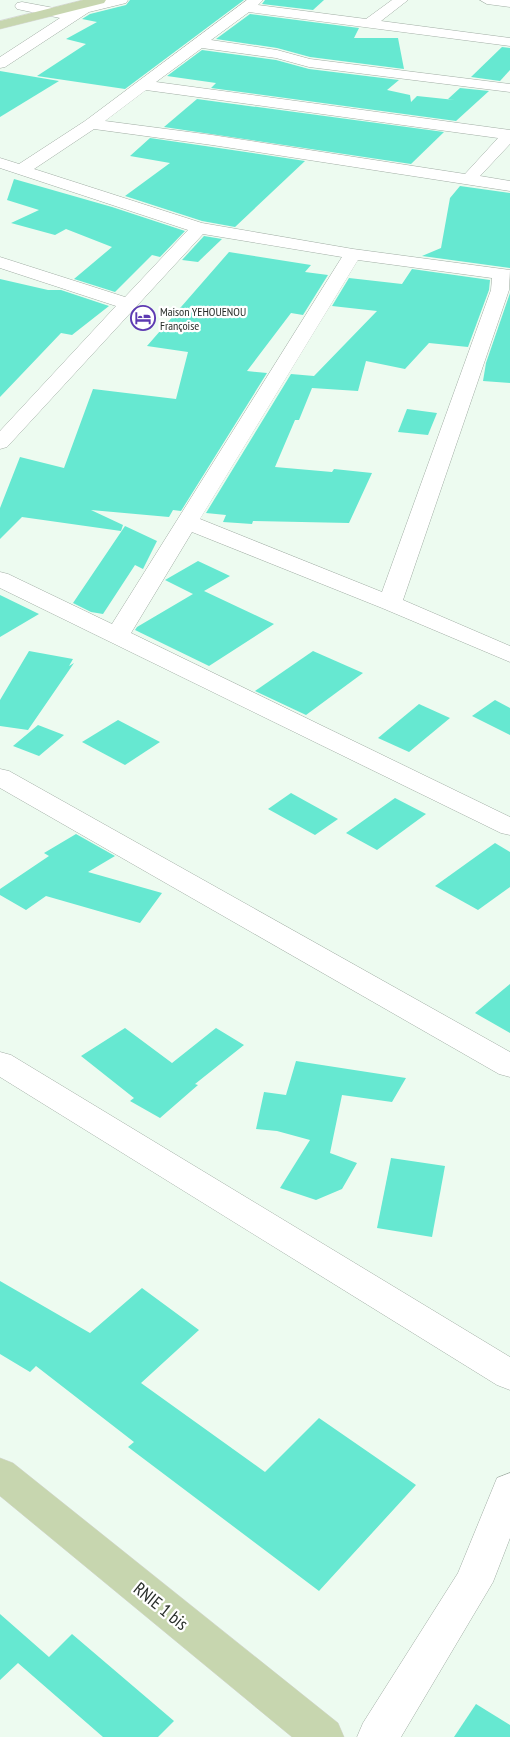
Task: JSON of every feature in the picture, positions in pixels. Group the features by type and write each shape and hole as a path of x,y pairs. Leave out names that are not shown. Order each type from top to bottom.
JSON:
{"main road":[{"path":"0,24 50,6 99,0"},
{"path":"0,12 22,6"},
{"name":"RNIE 1 bis","path":"0,1474 323,1737"}],"street":[{"path":"0,64 84,8 121,0"},
{"path":"370,23 401,0"},
{"path":"487,0 510,3"},
{"path":"21,170 91,124 252,4 370,23 510,42"},
{"path":"22,6 50,6 72,16"},
{"path":"200,44 277,54 309,63 510,88"},
{"path":"143,85 510,135"},
{"path":"91,124 212,140 510,186"},
{"path":"469,179 510,135"},
{"path":"0,163 199,228 352,254 506,275 390,603"},
{"path":"0,443 199,228"},
{"path":"118,636 352,254"},
{"path":"0,262 127,304"},
{"path":"0,415 19,422"},
{"path":"187,522 390,603 510,655"},
{"path":"0,579 510,827"},
{"path":"0,777 510,1066"},
{"path":"0,1063 510,1375"},
{"path":"378,1737 474,1582 510,1489"}],"building":[{"path":"130,0 244,0 125,89 37,76 86,44 66,39 97,22 82,19 90,14 126,5"},
{"path":"265,0 324,0 313,10 262,4"},
{"path":"250,14 359,28 354,38 398,38 404,69 310,57 277,48 216,39"},
{"path":"502,47 510,48 510,70 500,81 471,77"},
{"path":"202,50 276,60 309,69 399,80 387,90 410,95 411,102 417,96 455,100 448,99 460,88 489,91 456,121 211,88 216,83 167,76"},
{"path":"0,71 59,81 0,117"},
{"path":"197,99 444,132 411,164 164,127"},
{"path":"150,138 305,161 235,227 202,221 125,196 170,163 130,156"},
{"path":"14,179 112,207 185,231 160,257 152,255 115,292 74,279 112,247 66,229 55,235 11,223 39,210 7,200"},
{"path":"460,186 510,193 510,268 422,256 441,248 450,198"},
{"path":"204,236 222,239 198,262 182,260"},
{"path":"229,252 311,265 305,272 328,275 303,315 291,313 247,371 267,373 181,511 173,510 169,517 91,510 123,525 121,531 22,517 0,539 0,508 20,457 64,468 93,389 176,399 188,352 147,346"},
{"path":"412,269 490,280 489,290 468,347 429,343 405,369 366,361 358,391 312,388 299,420 295,420 275,467 332,472 334,469 372,473 349,523 253,521 252,524 223,522 226,515 206,513 291,374 314,376 377,311 332,306 349,278 402,284"},
{"path":"0,279 48,290 61,290 109,306 72,335 61,333 0,397"},
{"path":"510,293 510,383 483,381 486,363"},
{"path":"407,409 437,413 428,435 398,432"},
{"path":"125,526 157,541 143,569 135,565 103,614 91,612 73,603"},
{"path":"198,561 230,576 204,591 274,624 209,666 135,630 193,594 165,580"},
{"path":"0,595 39,614 0,637"},
{"path":"29,651 73,659 69,666 74,663 28,730 0,726 0,700"},
{"path":"313,651 363,673 306,715 255,691"},
{"path":"495,700 510,708 510,735 472,716"},
{"path":"419,704 450,718 409,752 378,738"},
{"path":"118,720 160,742 125,765 82,742"},
{"path":"38,725 64,735 39,756 13,746"},
{"path":"291,793 338,819 315,835 268,809"},
{"path":"395,798 426,814 377,850 346,833"},
{"path":"76,834 115,856 88,872 162,893 140,923 46,896 26,910 0,895 0,889 49,856 44,853"},
{"path":"495,843 510,852 510,887 478,910 435,886"},
{"path":"510,984 510,1033 475,1013"},
{"path":"125,1028 172,1063 216,1028 244,1045 195,1084 198,1085 160,1118 130,1101 134,1098 81,1056"},
{"path":"296,1061 406,1078 392,1102 342,1095 330,1153 357,1163 342,1189 316,1200 280,1188 310,1140 277,1131 256,1129 264,1092 286,1095"},
{"path":"391,1158 445,1166 432,1237 377,1228"},
{"path":"0,1281 90,1333 142,1288 199,1330 141,1383 265,1472 319,1418 416,1485 319,1591 128,1447 134,1442 36,1366 30,1372 0,1354"},
{"path":"0,1614 49,1657 72,1634 174,1721 158,1737 103,1737 18,1663 0,1680"},
{"path":"476,1704 510,1725 510,1737 454,1737"}],"place":[{"name":"Maison YEHOUENOU Françoise","path":"143,318"}]}
